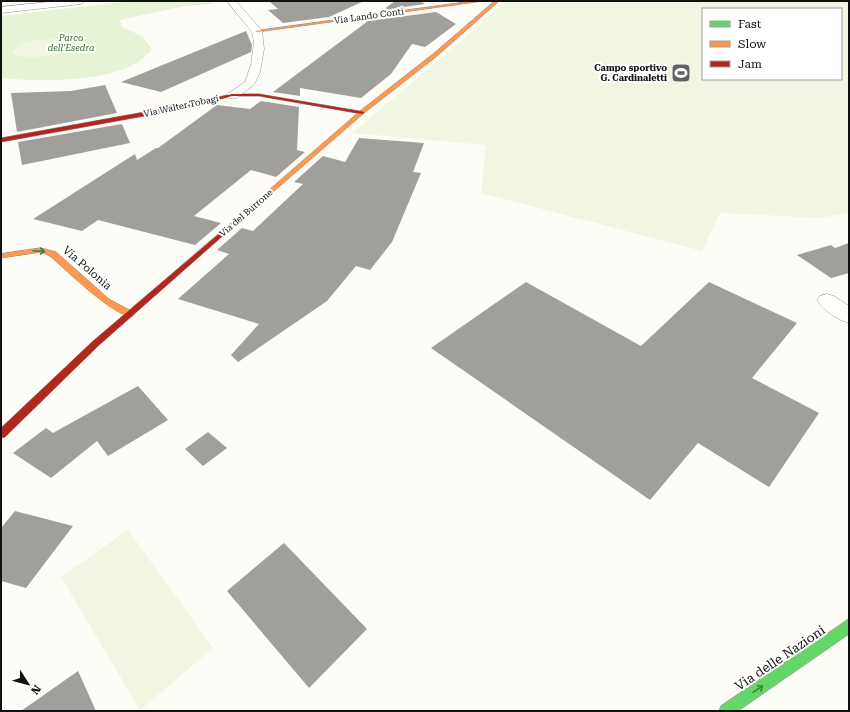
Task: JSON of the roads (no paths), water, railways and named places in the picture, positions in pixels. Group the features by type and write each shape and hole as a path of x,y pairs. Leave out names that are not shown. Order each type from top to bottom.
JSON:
{"street":[{"path":"1,10 80,1"},
{"path":"231,1 257,31 259,36 257,61 250,83 232,95"},
{"name":"Via Lando Conti","path":"257,31 481,1"},
{"name":"Via del Burrone","path":"1,434 95,344 362,112 435,55 497,1"},
{"name":"Via Walter Tobagi","path":"1,140 183,107 232,95 259,95 362,112"},
{"name":"Via Polonia","path":"1,256 41,250 53,254 106,301 130,314"},
{"path":"827,300 849,316"},
{"name":"Via delle Nazioni","path":"726,711 849,626"}],"place":[{"name":"Campo sportivo G. Cardinaletti","path":"681,73"}],"park label":[{"name":"Parco dell'Esedra","path":"71,44"}]}
